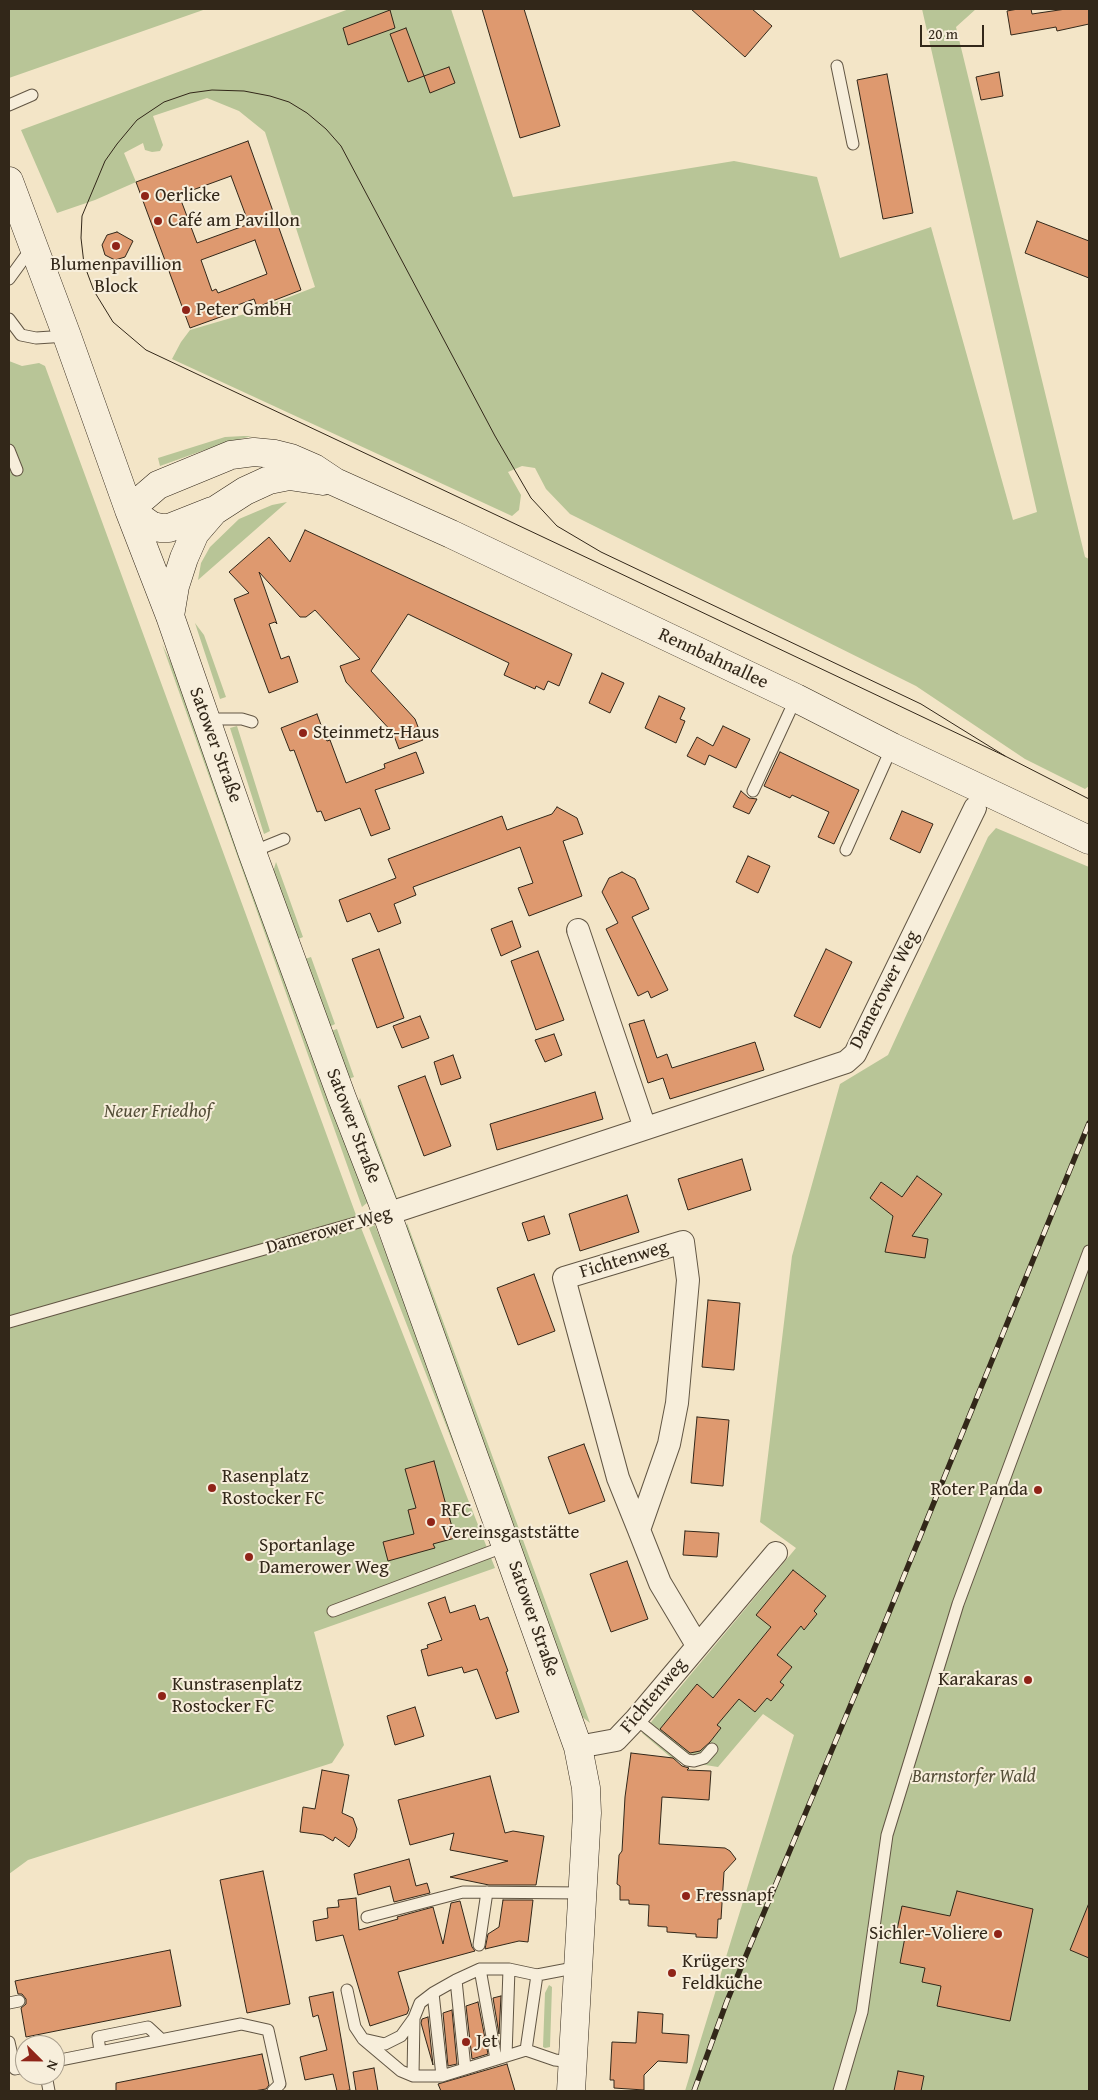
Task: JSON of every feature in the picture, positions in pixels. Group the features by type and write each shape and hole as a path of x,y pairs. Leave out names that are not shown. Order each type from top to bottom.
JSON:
{"main road":[{"name":"Satower Straße","path":"9,181 68,336 129,510 170,616 252,852 342,1098 387,1214 578,1747 586,1788 587,1813 571,2091"},
{"name":"Rennbahnallee","path":"335,482 289,476 269,480 245,491 214,511 169,528 152,526 129,510 158,485 169,479 230,455 254,452 276,454 291,458 314,468 335,482 451,534 1089,840"},
{"name":"Rennbahnallee","path":"170,616 175,586 184,558 196,533 214,511"}],"street":[{"name":"Damerower Weg","path":"387,1214 846,1062 855,1054 975,808"},
{"path":"578,930 645,1128"},
{"name":"Fichtenweg","path":"639,1530 669,1444 678,1403 688,1280 683,1242 564,1278 618,1478 660,1583 697,1644"},
{"name":"Fichtenweg","path":"578,1747 616,1740 636,1719 697,1644 776,1553"}],"lane":[{"path":"837,66 853,144"},
{"path":"9,105 32,95"},
{"path":"9,279 33,246"},
{"path":"9,319 21,334 36,338 68,336"},
{"path":"9,450 17,470"},
{"path":"753,791 796,698"},
{"path":"206,719 242,719 252,722"},
{"path":"846,850 892,747"},
{"path":"252,852 284,839"},
{"name":"Damerower Weg","path":"9,1322 387,1214"},
{"path":"839,2091 862,2012 887,1835 958,1604 1089,1251"},
{"path":"333,1611 507,1546"},
{"path":"636,1719 687,1760 694,1761 704,1758 712,1749"},
{"path":"367,1916 463,1892 583,1893"},
{"path":"479,1945 487,1892"},
{"path":"363,2039 385,2044 402,2036 414,2018 420,2003 456,1980 480,1969 509,1969 537,1975 579,1967"},
{"path":"480,1969 501,2057"},
{"path":"501,2057 509,1969"},
{"path":"526,2050 537,1975"},
{"path":"456,1980 466,2068"},
{"path":"347,1990 355,2027 363,2039 401,2071 413,2076 442,2076 526,2050 555,2060 573,2062"},
{"path":"434,1993 442,2076"},
{"path":"413,2076 414,2018"},
{"path":"65,2059 241,2024 268,2030 280,2084 274,2091"},
{"path":"9,2042 15,2069"}],"green space":[{"path":"9,9 206,9 9,78"},
{"path":"349,9 451,9 513,197 734,161 817,177 840,258 931,227 1013,520 1037,512 922,9 976,9 956,27 1085,557 1089,559 1089,786 1085,789 1025,759 916,686 570,514 546,489 535,468 522,466 508,472 521,495 519,510 512,516 172,359 190,330 248,313 315,287 265,132 239,111 207,98 153,116 163,145 160,151 152,152 145,150 143,143 124,153 136,182 95,200 57,213 21,130"},
{"name":"Neuer Friedhof","path":"9,361 22,366 39,363 45,366 356,1215 495,1568 314,1632 344,1745 332,1763 28,1860 9,1874"},
{"path":"252,436 224,443 160,466 158,458 225,437"},
{"path":"287,502 198,580 201,563 210,547 239,519 272,505"},
{"path":"195,623 204,635 226,697 220,699"},
{"path":"162,644 190,702 368,1202 362,1207"},
{"path":"237,726 270,831 264,834 230,728"},
{"name":"Barnstorfer Wald","path":"996,828 1089,867 1089,2091 685,2091 794,1735 763,1714 718,1767 674,1760 642,1733 796,1548 760,1522 792,1256 840,1084 888,1055 988,837"},
{"path":"276,862 303,937 296,940 273,872"},
{"path":"311,957 335,1024 329,1027 305,959"},
{"path":"337,1029 354,1077 348,1079 331,1031"},
{"path":"360,1098 397,1198 391,1196 358,1105"},
{"path":"407,1223 590,1723 581,1716 405,1232"},
{"path":"375,1225 492,1529 490,1538 369,1228"},
{"path":"549,1985 552,1987 550,2047 545,2048 543,2047 545,1993"}],"building":[{"path":"482,9 524,9 560,126 520,138"},
{"path":"691,9 752,9 772,26 745,57"},
{"path":"1031,9 1032,14 1066,9 1089,9 1089,24 1057,31 1056,27 1011,35 1007,11"},
{"path":"390,10 395,28 348,45 343,28"},
{"path":"406,28 424,76 408,82 390,34"},
{"path":"449,67 455,83 430,93 424,76"},
{"path":"999,72 1003,96 981,100 976,77"},
{"path":"887,74 913,213 883,219 857,80"},
{"path":"248,141 301,290 257,307 254,299 224,310 226,315 190,328 136,182","holes":["231,176 249,224 197,243 179,195","255,240 267,274 218,293 216,289 212,291 201,260"]},
{"path":"1037,221 1089,241 1089,278 1025,253"},
{"name":"Blumenpavillion Block","path":"117,232 133,241 125,257 115,260 105,255 102,245 107,235"},
{"path":"305,530 572,654 559,686 548,681 544,690 536,686 535,689 504,675 509,663 408,614 371,671 415,719 423,740 399,749 393,733 346,682 340,666 360,659 315,610 306,617 300,617 259,572 277,624 275,622 269,624 281,659 289,656 298,682 269,693 234,599 249,593 229,572 269,537 290,562"},
{"path":"602,673 624,683 610,713 589,703"},
{"path":"659,696 685,708 680,719 685,721 676,743 645,728"},
{"path":"317,714 327,741 330,740 346,783 385,768 384,764 416,752 424,773 375,790 390,829 371,836 360,808 325,821 321,811 317,812 294,750 290,751 281,728"},
{"path":"723,726 750,739 736,768 709,755 705,765 687,756 697,737 713,746"},
{"path":"780,752 859,790 834,844 818,837 829,812 792,795 790,798 764,786"},
{"path":"741,791 749,798 757,799 749,814 733,807"},
{"path":"557,807 577,818 583,834 563,841 582,896 529,916 518,888 533,883 520,847 413,887 416,895 394,904 401,923 378,932 370,913 347,922 339,900 396,878 388,859 502,816 507,830 552,814"},
{"path":"902,811 933,824 920,853 890,839"},
{"path":"748,856 770,866 758,893 736,882"},
{"path":"622,872 635,879 649,909 632,917 668,990 651,998 648,991 638,996 606,929 618,923 602,892 609,878"},
{"path":"512,921 521,947 501,956 491,929"},
{"path":"379,949 404,1018 377,1028 352,959"},
{"path":"826,949 852,962 820,1028 794,1016"},
{"path":"538,951 564,1020 536,1030 511,961"},
{"path":"420,1016 429,1038 402,1048 393,1026"},
{"path":"644,1020 657,1058 667,1054 672,1068 755,1042 764,1070 670,1099 663,1078 648,1083 629,1024"},
{"path":"554,1034 562,1055 545,1062 535,1040"},
{"path":"453,1055 461,1078 441,1085 434,1062"},
{"path":"425,1076 451,1146 424,1156 398,1086"},
{"path":"595,1092 603,1119 497,1150 490,1124"},
{"path":"742,1159 751,1190 688,1210 678,1179"},
{"path":"917,1176 942,1194 912,1236 928,1239 925,1258 885,1252 893,1216 870,1198 881,1182 902,1197"},
{"path":"627,1195 639,1232 580,1251 569,1214"},
{"path":"544,1216 550,1234 528,1241 522,1223"},
{"path":"534,1274 555,1331 518,1345 497,1288"},
{"path":"708,1300 740,1303 734,1370 702,1367"},
{"path":"697,1417 729,1420 723,1486 691,1483"},
{"path":"584,1444 605,1501 569,1514 548,1457"},
{"name":"RFC Vereinsgaststätte","path":"434,1461 455,1538 433,1544 435,1548 388,1561 383,1542 414,1534 408,1510 416,1508 405,1469"},
{"path":"685,1531 719,1533 717,1557 683,1555"},
{"path":"627,1561 648,1619 611,1632 590,1574"},
{"path":"793,1570 826,1596 814,1611 817,1614 804,1630 801,1626 777,1655 792,1667 780,1682 784,1685 771,1701 767,1698 755,1712 739,1699 717,1725 721,1728 710,1742 700,1751 690,1753 660,1729 697,1684 713,1698 771,1627 756,1615"},
{"path":"445,1597 450,1613 475,1605 480,1620 488,1617 508,1671 506,1672 519,1712 496,1719 477,1669 464,1673 462,1667 428,1676 421,1650 428,1648 427,1645 442,1640 428,1603"},
{"path":"415,1707 424,1736 395,1745 387,1716"},
{"path":"631,1753 673,1758 682,1766 689,1768 687,1770 711,1771 709,1800 662,1797 659,1844 725,1848 736,1859 724,1872 721,1919 718,1919 717,1938 696,1937 696,1934 667,1932 667,1927 648,1926 649,1905 629,1904 629,1900 620,1900 620,1886 617,1884 619,1855 622,1851 625,1797"},
{"path":"322,1770 349,1775 342,1813 353,1818 357,1829 355,1838 349,1847 335,1837 333,1841 323,1835 300,1832 303,1807 315,1809"},
{"path":"490,1776 505,1833 513,1831 544,1836 536,1885 489,1885 450,1877 508,1861 450,1850 454,1833 410,1845 398,1800"},
{"path":"409,1859 416,1886 427,1883 430,1893 394,1902 390,1886 358,1895 354,1874"},
{"path":"263,1871 290,2004 247,2013 220,1880"},
{"name":"Sichler-Voliere","path":"957,1891 1033,1909 1010,2021 937,2006 941,1986 922,1982 925,1968 900,1963 906,1932 897,1930 902,1906 950,1916"},
{"path":"356,1898 359,1930 433,1907 443,1944 451,1903 460,1901 472,1947 475,1951 398,1972 409,2009 407,2014 370,2026 343,1935 316,1941 313,1921 328,1918 327,1908 339,1907 338,1900"},
{"path":"503,1900 533,1900 528,1942 519,1941 485,1949 488,1934 499,1927"},
{"path":"1089,1903 1089,1958 1070,1950"},
{"path":"170,1950 181,2006 36,2035 26,2035 21,2008 26,2004 26,1999 22,1994 18,1994 15,1981"},
{"path":"333,1992 350,2090 343,2091 337,2091 333,2074 305,2080 300,2057 327,2050 318,2015 313,2017 309,1997"},
{"path":"501,1996 499,2034 493,1998"},
{"path":"478,2002 488,2054 472,2059 466,2006"},
{"path":"452,2010 457,2064 448,2066 443,2013"},
{"path":"638,2012 663,2014 662,2033 689,2035 687,2063 658,2061 644,2075 644,2090 614,2088 614,2080 610,2080 612,2042 636,2043"},
{"path":"428,2017 433,2065 421,2023 422,2019"},
{"path":"262,2054 269,2085 266,2089 254,2091 116,2091 116,2083"},
{"path":"507,2064 515,2091 441,2091 438,2084"},
{"path":"374,2068 378,2091 356,2091 353,2072"},
{"path":"898,2071 924,2076 921,2091 894,2091"}],"tram line":[{"path":"1005,756 921,704 601,552 557,526 531,498 495,436 341,146 326,129 307,113 289,102 244,91 212,90 190,93 164,102 137,120 105,161 82,216 81,238 84,264 94,291 113,322 146,350 1005,756 1089,799"}],"railway":[{"path":"694,2091 727,2001 877,1642 1089,1123"}],"place":[{"name":"Oerlicke","path":"145,196"},
{"name":"Café am Pavillon","path":"158,221"},
{"name":"Blumenpavillion Block","path":"116,246"},
{"name":"Peter GmbH","path":"186,310"},
{"name":"Steinmetz-Haus","path":"303,733"},
{"name":"Rasenplatz Rostocker FC","path":"212,1488"},
{"name":"Roter Panda","path":"1038,1490"},
{"name":"RFC Vereinsgaststätte","path":"431,1522"},
{"name":"Sportanlage Damerower Weg","path":"249,1557"},
{"name":"Karakaras","path":"1028,1680"},
{"name":"Kunstrasenplatz Rostocker FC","path":"162,1696"},
{"name":"Fressnapf","path":"686,1896"},
{"name":"Sichler-Voliere","path":"998,1934"},
{"name":"Krügers Feldküche","path":"672,1973"},
{"name":"Jet","path":"466,2042"}]}
